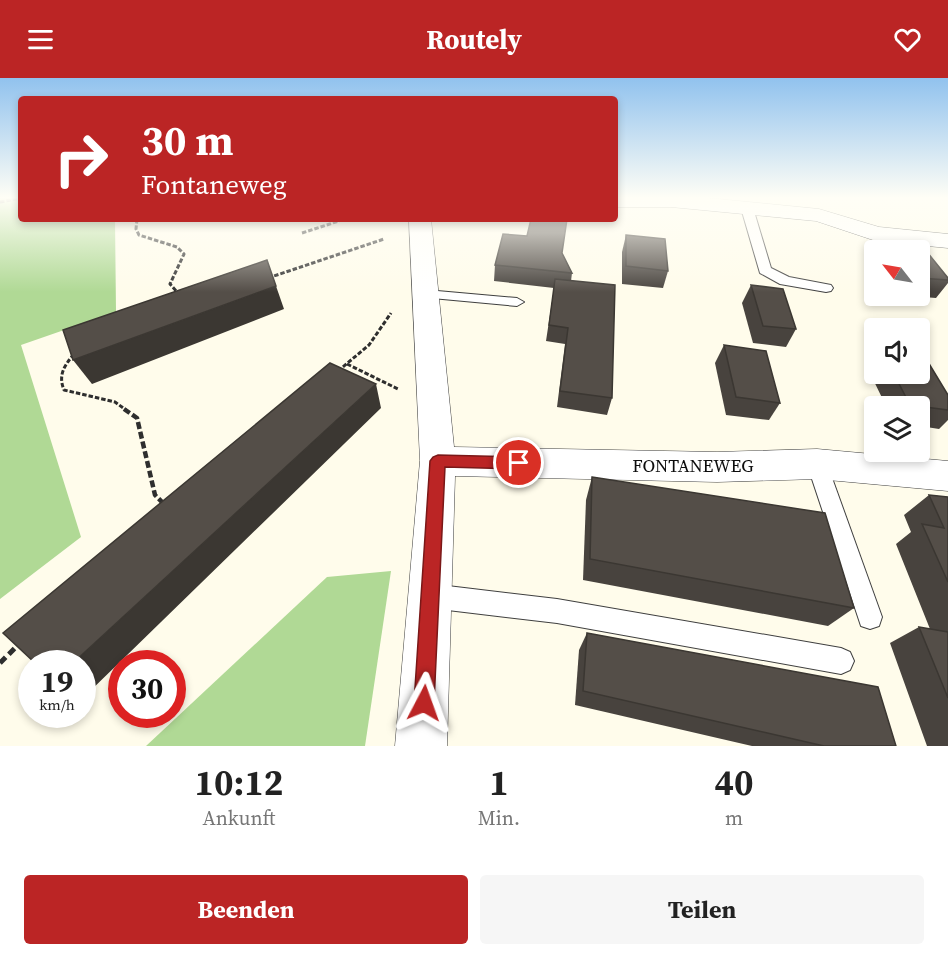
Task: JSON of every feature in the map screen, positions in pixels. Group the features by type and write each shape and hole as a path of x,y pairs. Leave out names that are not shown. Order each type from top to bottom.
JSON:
{"street":[{"path":"421,229 438,461 421,746"},
{"path":"862,229 876,234 948,241"},
{"name":"FONTANEWEG","path":"438,461 717,467 817,464 948,476"}],"lane":[{"path":"754,229 765,270 785,281 826,288"},
{"path":"426,294 518,302"},
{"path":"817,464 870,617"},
{"path":"431,596 557,611 841,661"}],"path":[{"path":"136,229 140,235 177,247 184,254 170,284 177,293 183,296"},
{"path":"302,233 314,229"},
{"path":"266,279 384,239"},
{"path":"330,379 369,345 393,311"},
{"path":"83,349 74,354 62,368 60,380 64,390 115,402 137,418 155,495 171,511"},
{"path":"347,364 400,390"},
{"path":"0,663 22,640"}],"green space":[{"path":"0,229 115,229 116,312 21,345 81,537 0,599"},
{"path":"391,571 365,746 146,746 165,728 186,728 186,709 327,577"}],"building":[{"path":"529,229 566,229 562,253 572,273 495,265 503,234 527,236"},
{"path":"626,235 665,239 668,271 626,266"},
{"path":"930,256 948,278 948,280 930,279"},
{"path":"267,260 276,286 73,360 63,330"},
{"path":"555,279 615,285 612,398 560,391 568,328 549,325"},
{"path":"751,285 783,289 796,329 763,326"},
{"path":"724,345 766,351 780,403 736,397"},
{"path":"330,363 376,384 87,650 21,650 3,633"},
{"path":"930,365 948,395 948,410 930,408 930,396 905,396 899,384 930,384"},
{"path":"592,477 825,513 854,608 590,559"},
{"path":"929,495 948,497 948,582 922,524 944,528"},
{"path":"919,627 948,632 948,698"},
{"path":"587,633 878,687 896,746 824,746 583,691"}],"route":[{"path":"424,703 438,461 519,463"}]}
